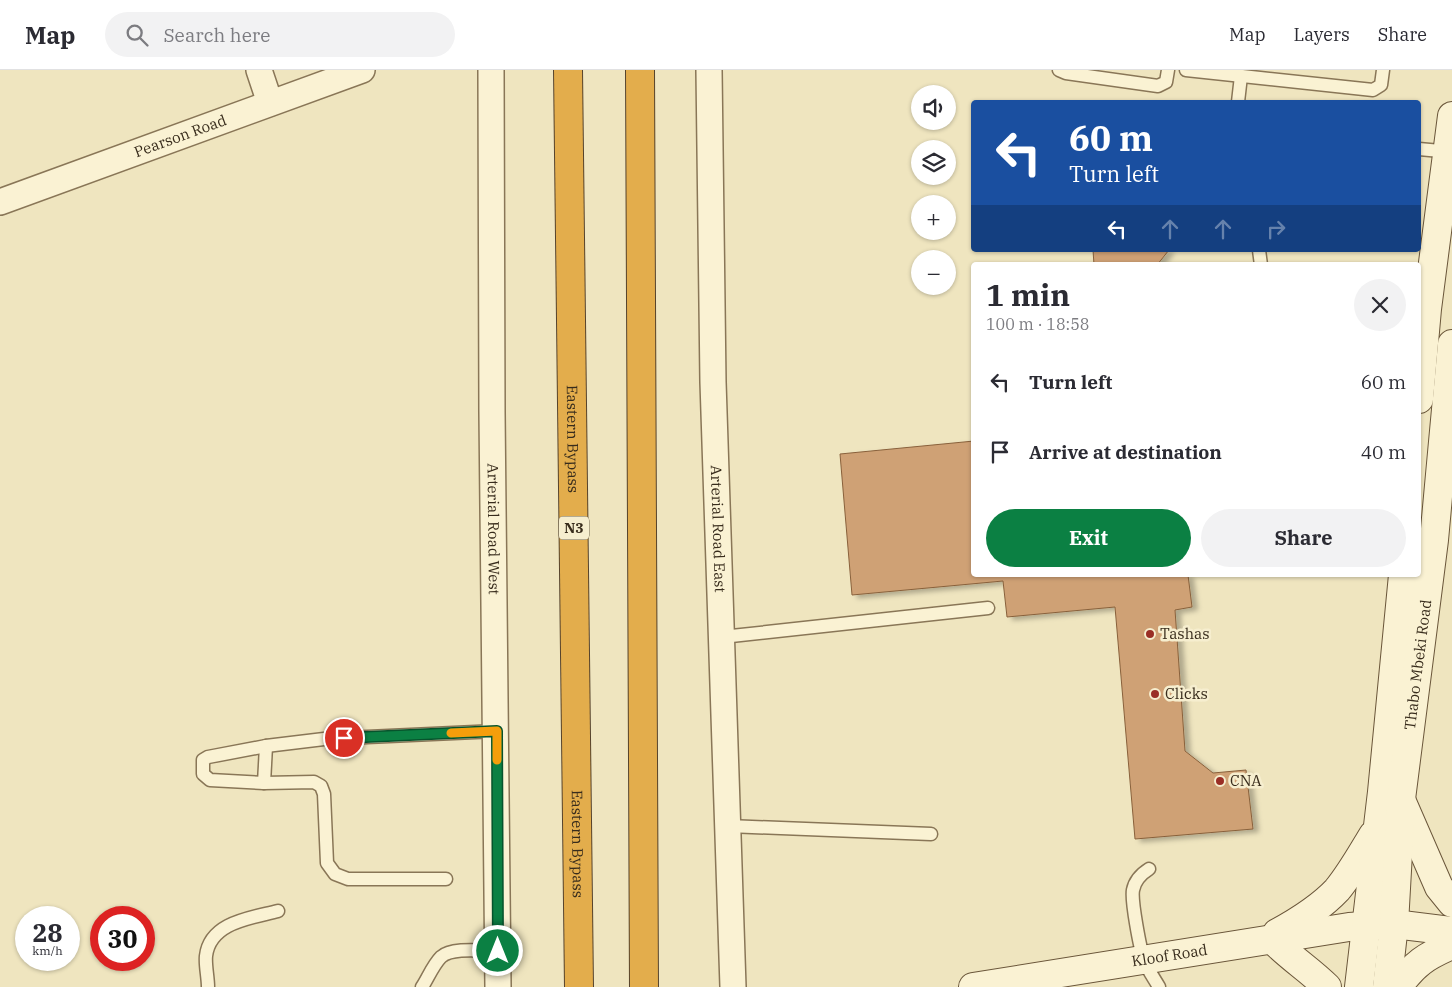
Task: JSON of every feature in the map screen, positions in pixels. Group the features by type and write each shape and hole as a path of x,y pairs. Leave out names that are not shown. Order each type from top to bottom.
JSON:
{"highway":[{"name":"Eastern Bypass","path":"568,70 579,987"},
{"path":"640,70 644,987"}],"main road":[{"path":"1421,376 1427,308 1449,152 1452,116"},
{"name":"Thabo Mbeki Road","path":"1387,987 1394,924 1401,799 1426,540 1452,344"},
{"name":"Thabo Mbeki Road","path":"1359,987 1378,828 1403,577"},
{"path":"1401,799 1439,887 1452,903"},
{"path":"1327,987 1316,976 1266,940 1319,907 1337,890 1378,828"},
{"path":"1394,924 1452,931"},
{"name":"Kloof Road","path":"973,987 1266,940 1394,924"},
{"path":"1398,987 1418,962 1452,945"}],"street":[{"path":"259,70 270,103"},
{"name":"Pearson Road","path":"0,202 362,70"},
{"name":"Arterial Road West","path":"492,70 492,412 497,731 498,987"},
{"name":"Arterial Road East","path":"709,70 714,382 733,987"}],"lane":[{"path":"1059,70 1066,74 1158,86 1166,82 1168,70"},
{"path":"1186,70 1373,90 1381,85 1383,70"},
{"path":"1238,100 1241,76"},
{"path":"1421,148 1449,152"},
{"path":"722,637 988,608"},
{"path":"446,879 348,879 334,874 326,863 324,794 321,786 314,782 264,783 210,780 203,774 203,760 208,757 266,746 324,739 497,731"},
{"path":"264,783 266,746"},
{"path":"728,826 931,834"},
{"path":"1149,869 1141,874 1136,882 1133,891 1133,902 1143,959 1158,987"},
{"path":"208,987 206,956 209,942 218,932 232,923 278,911"},
{"path":"422,987 436,962 450,951 498,951"}],"building":[{"path":"1093,252 1167,252 1159,262 1094,262"},
{"path":"971,441 971,577 1188,577 1192,607 1175,610 1185,751 1213,773 1246,770 1253,829 1135,839 1115,607 1007,617 1003,581 852,595 840,454"}],"slow traffic":[{"path":"451,733 497,731 497,760"}],"place":[{"name":"Tashas","path":"1150,634"},
{"name":"Clicks","path":"1155,694"},
{"name":"CNA","path":"1220,781"}],"route":[{"path":"344,738 497,731 498,951"}]}
